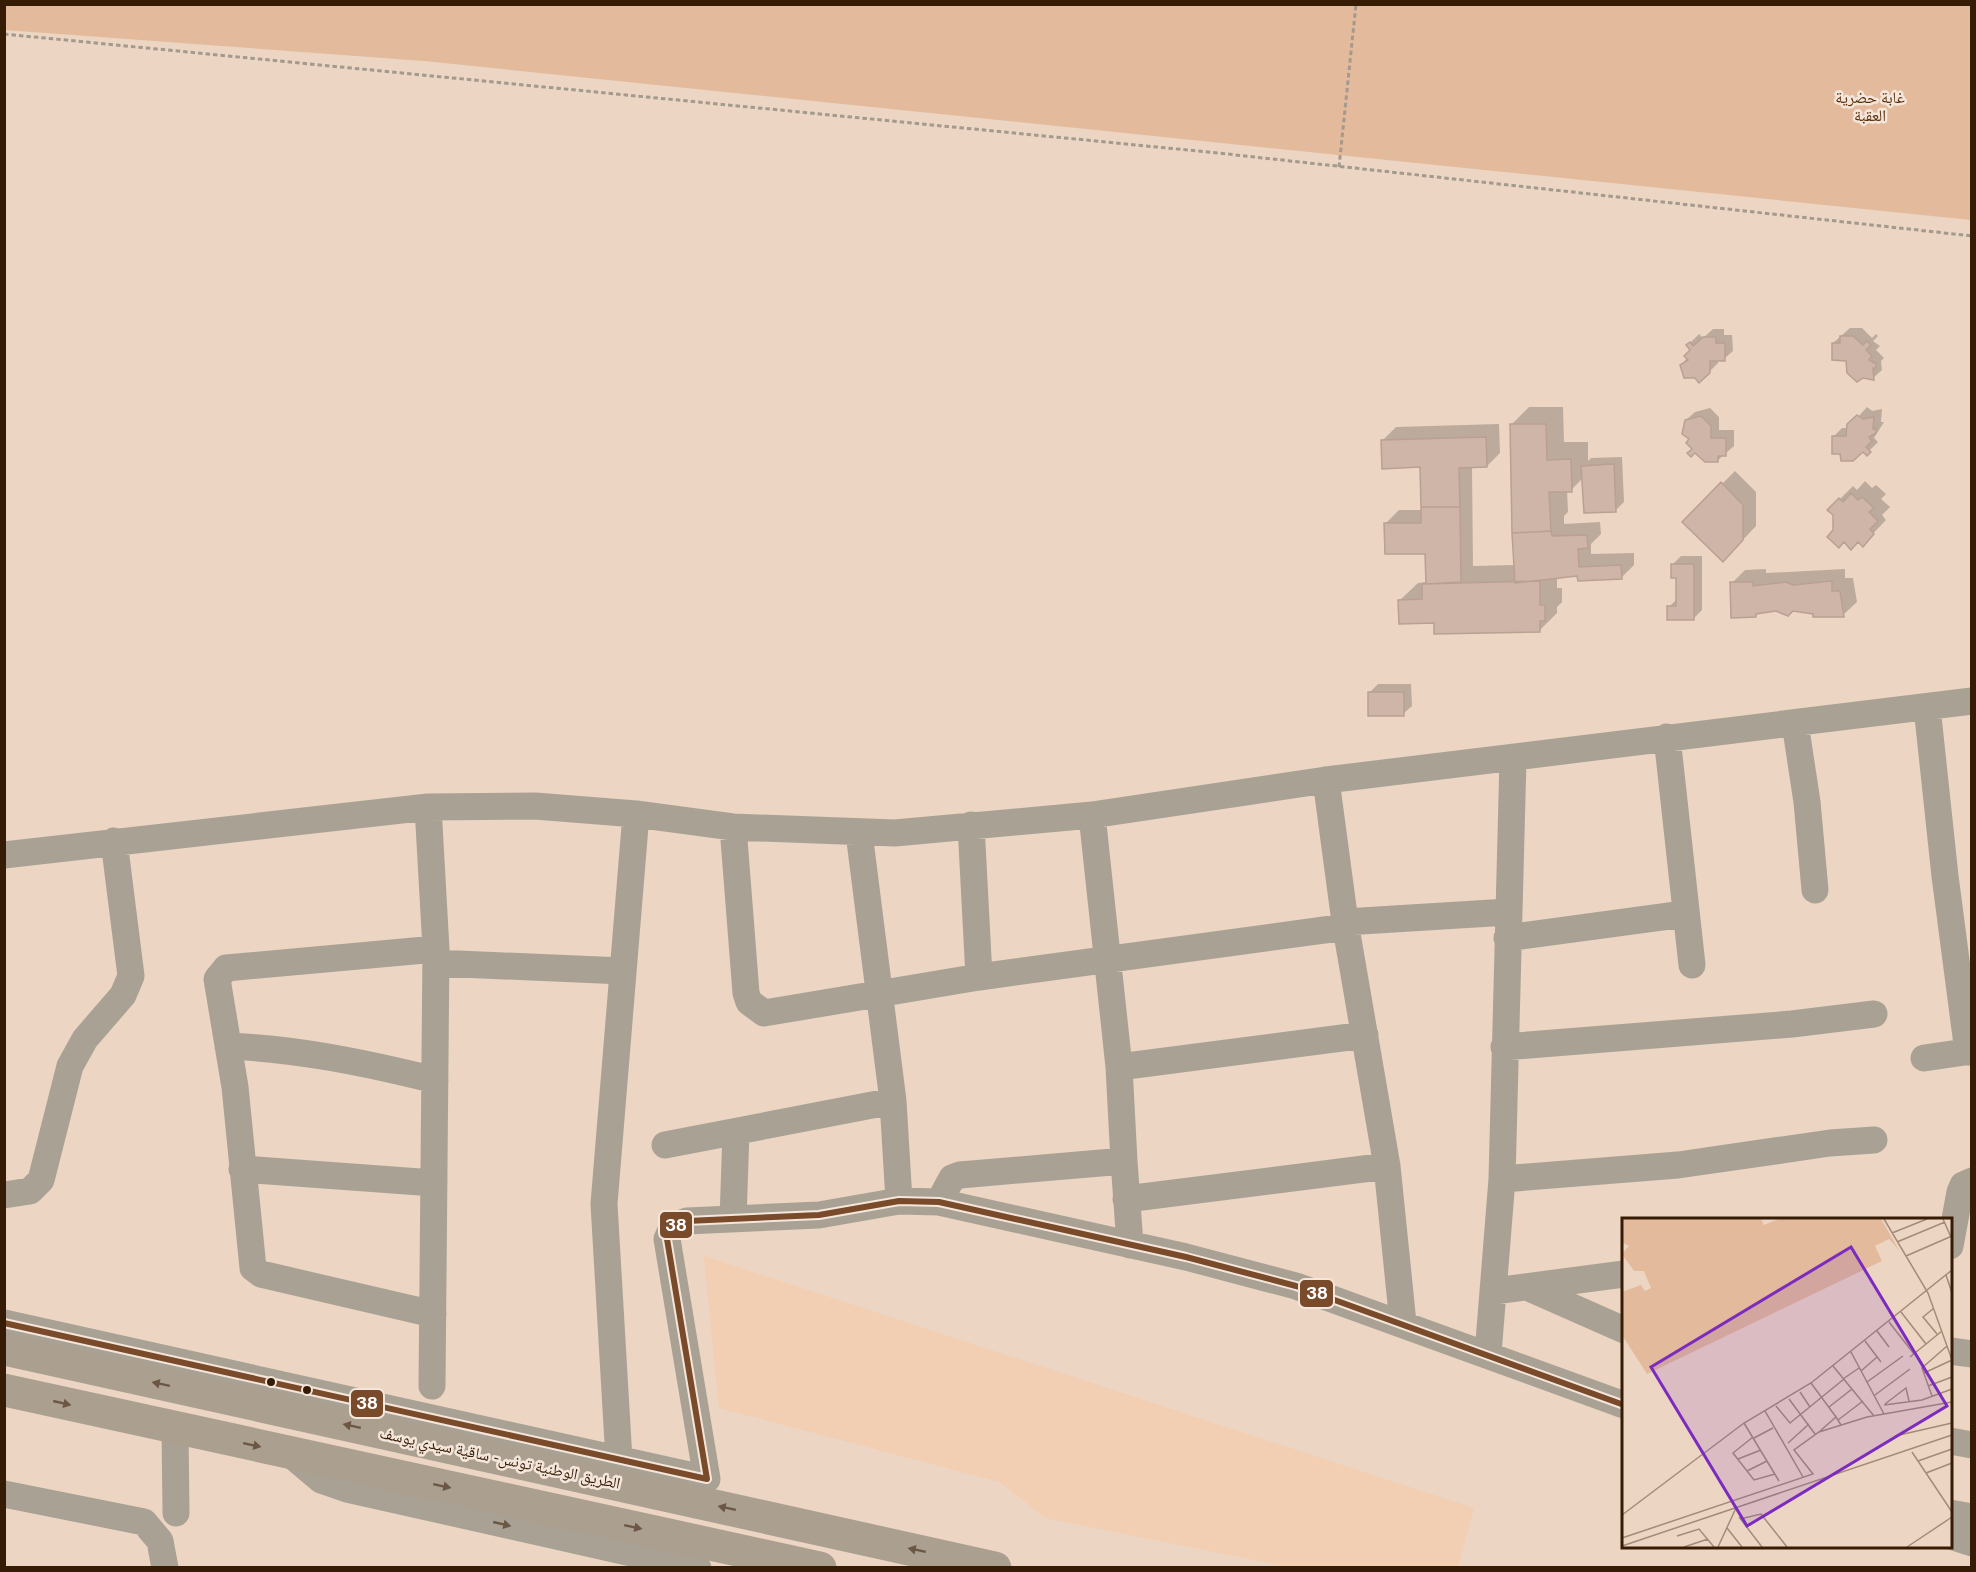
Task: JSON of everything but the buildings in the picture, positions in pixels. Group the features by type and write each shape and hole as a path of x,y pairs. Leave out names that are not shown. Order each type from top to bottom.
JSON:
{"highway":[{"name":"الطريق الوطنية تونس - ساقية سيدي يوسف","path":"4,1349 995,1568"},
{"path":"4,1390 820,1568"}],"street":[{"path":"4,855 428,807 535,806 636,814 733,827 859,833 971,825 1092,815 1326,780 1513,759 1667,737 1971,701"},
{"path":"1924,1058 1970,1052 1944,865 1927,707"},
{"path":"1796,723 1807,802 1815,890"},
{"path":"1667,737 1684,914 1692,965"},
{"path":"1488,1354 1502,1179 1513,759"},
{"path":"1326,780 1346,925 1387,1166 1403,1323"},
{"path":"428,807 436,956 432,1386"},
{"path":"619,1460 604,1204 636,814"},
{"path":"1092,815 1119,1067 1130,1245"},
{"path":"971,825 979,977"},
{"path":"733,827 746,993 749,1002 764,1013 879,992 1346,925 1508,925 1684,914"},
{"path":"859,833 893,1101 899,1201"},
{"path":"4,1195 30,1191 41,1180 70,1066 85,1039 128,986 131,965 114,841"},
{"path":"433,1314 261,1274 253,1268 250,1259 228,1046 218,979 226,968 436,956 623,971"},
{"path":"1504,1047 1792,1024 1874,1014"},
{"path":"1119,1067 1365,1035"},
{"path":"228,1046 274,1048 317,1054 435,1080"},
{"path":"665,1145 893,1101"},
{"path":"733,1219 736,1132"},
{"path":"1502,1179 1678,1165 1830,1143 1874,1140"},
{"path":"939,1202 952,1179 960,1174 1124,1161"},
{"path":"1126,1198 1387,1166"},
{"path":"242,1169 434,1183"},
{"path":"1959,1234 1960,1192 1963,1185 1971,1181"},
{"path":"4,1323 708,1479 667,1239 673,1226 680,1222 819,1215 899,1201 939,1202 1241,1270 1403,1323 1622,1405"},
{"path":"1494,1291 1622,1274"},
{"path":"1527,1287 1622,1330"},
{"path":"1952,1351 1971,1354"},
{"path":"175,1429 176,1513"},
{"path":"1952,1441 1971,1445"},
{"path":"290,1454 321,1480 346,1489 698,1568"},
{"path":"4,1494 144,1522 160,1541 165,1568"},
{"path":"1952,1513 1971,1517"},
{"path":"1952,1537 1971,1543"}],"path":[{"path":"1338,166 1356,4"},
{"path":"4,34 1338,166 1971,236"}],"shaded area":[{"path":"704,1256 1474,1508 1458,1567 1290,1567 1045,1518 1000,1482 719,1408"}],"green space":[{"name":"غابة حضرية العقبة","path":"4,5 1971,5 1971,220 424,61 5,30"}],"transit line":[{"name":"38","path":"4,1323 707,1479 667,1239 673,1226 687,1221 819,1215 899,1201 939,1202 1186,1257 1296,1286 1622,1404"}]}
